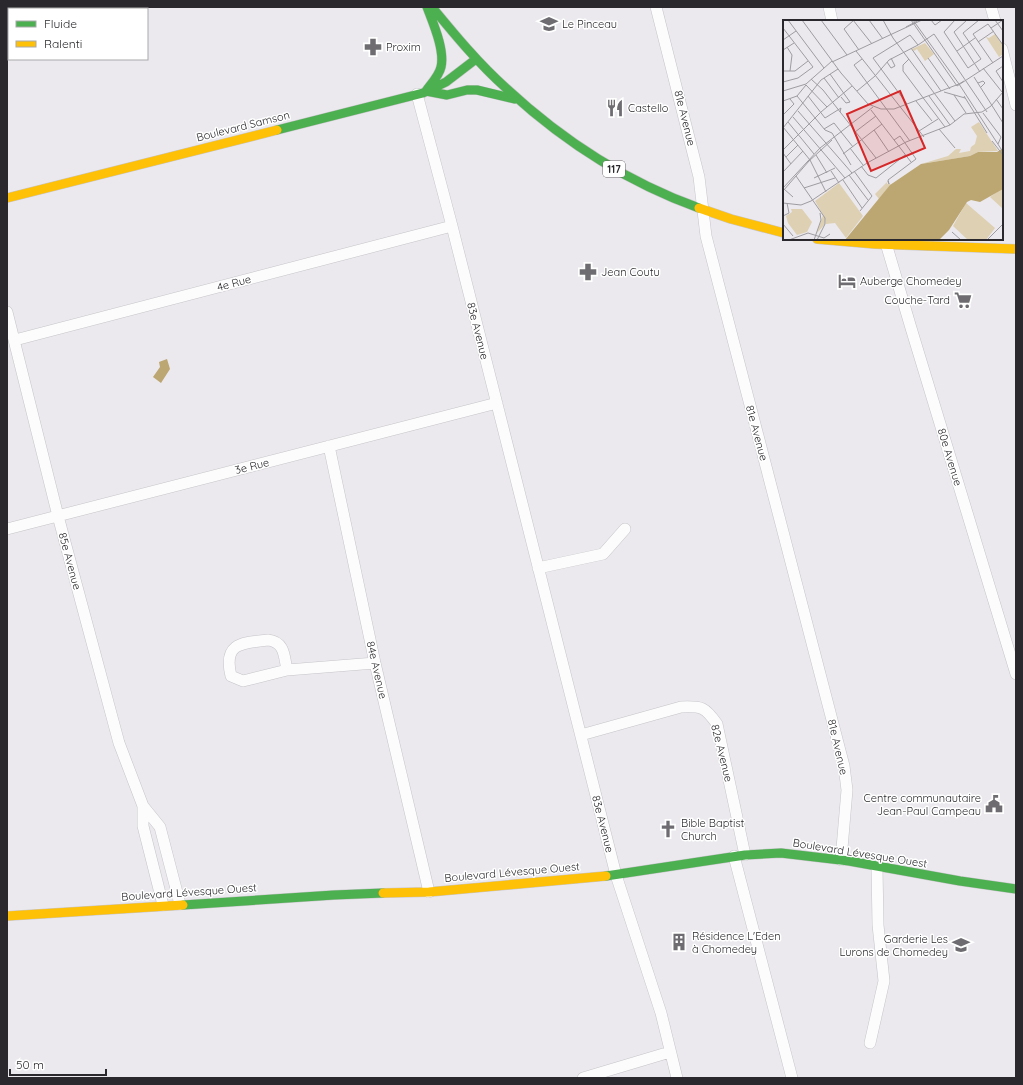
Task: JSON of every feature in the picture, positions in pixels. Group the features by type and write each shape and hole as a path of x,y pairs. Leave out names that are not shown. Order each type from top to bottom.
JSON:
{"street":[{"path":"422,93 438,74 442,61 441,51 427,7"},
{"name":"117","path":"432,7 476,59 517,99 564,137 598,160 653,189 704,210 737,221 783,233"},
{"name":"81e Avenue","path":"656,7 696,161 701,184 706,236 844,766 847,790 841,860"},
{"path":"828,7 832,20"},
{"path":"991,7 995,20"},
{"path":"1003,53 1016,105"},
{"name":"Boulevard Samson","path":"7,198 422,93 446,82 476,59"},
{"path":"422,93 447,95 466,90 477,90 517,99"},
{"name":"83e Avenue","path":"422,93 452,226 616,874 661,1013 677,1078"},
{"name":"4e Rue","path":"15,340 452,226"},
{"path":"827,240 1016,249"},
{"name":"80e Avenue","path":"886,242 1016,674"},
{"name":"85e Avenue","path":"7,312 58,516 119,743 144,806 160,827 180,904"},
{"name":"3e Rue","path":"7,529 497,403"},
{"name":"84e Avenue","path":"329,446 375,663 429,892"},
{"path":"538,568 603,554 625,529"},
{"path":"287,670 281,645 276,641 268,640 246,642 235,647 229,656 229,666 232,676 243,681 287,670 375,663"},
{"name":"82e Avenue","path":"581,735 681,707 696,706 708,711 717,724 740,856 792,1078"},
{"name":"85e Avenue","path":"144,806 143,826 163,905"},
{"name":"Boulevard Lévesque Ouest","path":"7,916 334,895 429,892 616,874 740,856 792,854 841,860 1016,889"},
{"path":"870,1043 884,981 878,926 876,867"},
{"path":"582,1078 670,1052"}],"shaded area":[{"path":"167,359 170,369 161,383 153,377 160,367 159,362"}],"traffic: fast":[{"path":"427,7 438,37 442,60 439,74 426,91 447,95 467,90 477,90 515,99"},
{"path":"432,7 458,39 486,69 527,107 550,125 596,158 646,186 699,208"},
{"path":"277,130 423,93 446,82 476,59"},
{"path":"606,876 745,855 781,853 849,861 960,881 1016,889"},
{"path":"183,905 383,893"}],"traffic: slow":[{"path":"7,198 277,130"},
{"path":"699,208 731,219 783,233"},
{"path":"829,240 875,244 1016,249"},
{"path":"383,893 429,892 606,876"},
{"path":"7,916 183,905"}],"place":[{"name":"Le Pinceau","path":"549,24"},
{"name":"Proxim","path":"373,47"},
{"name":"Castello","path":"615,108"},
{"name":"Jean Coutu","path":"588,272"},
{"name":"Auberge Chomedey","path":"847,281"},
{"name":"Couche-Tard","path":"963,300"},
{"name":"Centre communautaire Jean-Paul Campeau","path":"994,804"},
{"name":"Bible Baptist Church","path":"668,829"},
{"name":"Résidence L'Eden à Chomedey","path":"679,942"},
{"name":"Garderie Les Lurons de Chomedey","path":"961,945"}]}
